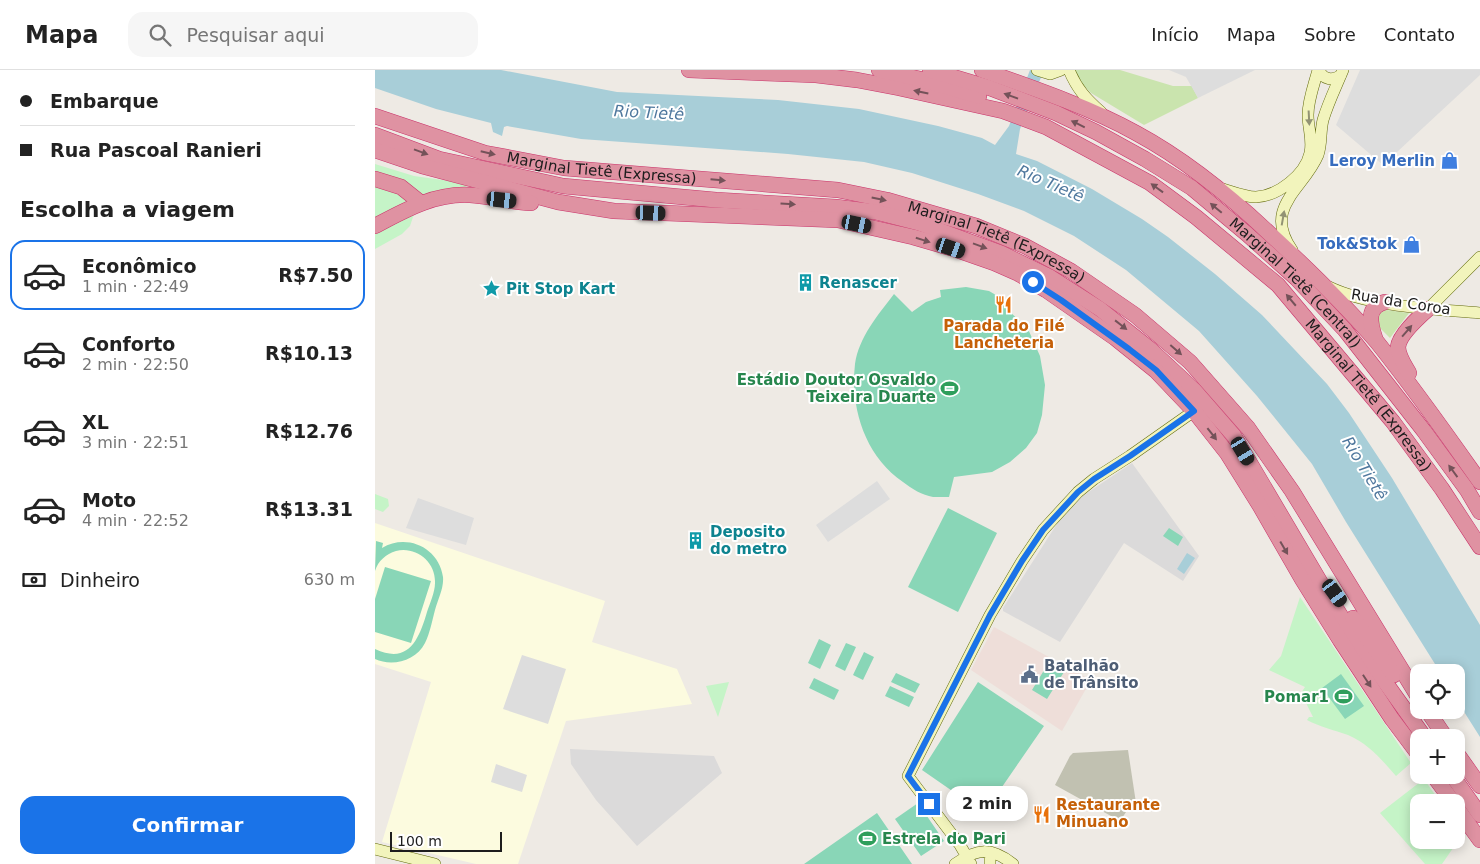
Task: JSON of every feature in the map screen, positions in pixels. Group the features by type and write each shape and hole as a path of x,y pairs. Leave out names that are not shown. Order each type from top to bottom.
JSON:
{"highway":[{"path":"689,70 816,76 857,80 999,110"},
{"path":"879,70 920,79 980,96 999,110"},
{"name":"Marginal Tietê (Central)","path":"931,70 990,88 1056,113 1137,154 1192,188 1297,279 1345,330 1424,431 1467,490 1480,512"},
{"path":"982,70 1110,120 1153,142 1236,202 1323,284 1376,342 1480,482"},
{"name":"Marginal Tietê (Expressa)","path":"999,110 1046,127 1150,183 1196,217 1278,285 1393,422 1442,489 1480,547"},
{"name":"Marginal Tietê (Expressa)","path":"375,116 485,153 564,168 838,190 887,200 976,226 1025,246 1071,271 1135,315 1190,362 1248,428 1292,491 1410,683"},
{"path":"375,135 439,159 563,186 716,200 836,207 876,212 919,223 1009,257 1050,277 1100,309 1150,349 1194,390 1234,436 1301,551 1365,654 1419,729"},
{"path":"375,150 422,166 557,202 614,211 838,220 913,236 951,248 1011,270 1047,290 1115,338 1156,370 1194,411 1227,453 1340,640 1410,743"},
{"path":"375,179 401,187 421,203"},
{"path":"563,186 587,197 759,211 771,217"},
{"path":"375,226 421,203 451,195 469,195 530,203 557,202"},
{"path":"1376,342 1370,315 1376,306 1385,302"},
{"path":"1425,406 1401,359 1398,348 1401,338 1428,309"},
{"path":"1301,551 1312,561 1393,674 1410,688"},
{"path":"1465,765 1480,786"},
{"path":"1458,784 1480,815"},
{"path":"1465,819 1480,840"}],"street":[{"path":"1037,70 1050,74 1061,70"},
{"path":"1069,70 1075,85 1086,99 1110,120"},
{"path":"1318,70 1325,78 1336,78 1342,72"},
{"path":"1216,187 1243,195 1264,196 1275,192 1293,180 1304,166 1309,155 1311,146 1309,106 1318,70"},
{"path":"1300,262 1285,239 1281,222 1289,196 1313,164 1318,153 1323,121 1342,72"},
{"path":"1428,309 1480,257"},
{"name":"Rua da Coroa","path":"1323,284 1341,293 1356,297 1428,309 1480,313"},
{"path":"969,860 908,776 990,615 1043,530 1078,492 1094,479 1194,411"},
{"path":"375,849 435,864"},
{"path":"955,864 969,860 980,851 1002,856 1013,864"},
{"path":"989,864 990,852"}],"shaded area":[{"path":"1169,70 1255,70 1198,98 1186,77"},
{"path":"1360,70 1480,70 1480,75 1383,165 1336,125"},
{"path":"1132,463 1199,556 1183,581 1124,543 1060,642 1003,611 1003,608 1062,516 1075,501"},
{"path":"877,481 890,499 828,542 816,525"},
{"path":"418,498 474,518 466,545 406,528"},
{"path":"375,523 605,601 592,642 677,669 692,704 566,721 518,864 476,864 382,842 431,682 375,664"},
{"name":"Batalhão de Trânsito","path":"994,627 1091,680 1062,731 971,670"},
{"path":"522,655 566,669 548,724 503,709"},
{"path":"570,749 714,756 722,773 637,846 596,800 571,764"},
{"path":"1128,750 1136,803 1130,806 1120,821 1055,785 1073,753"},
{"path":"496,764 527,775 522,792 491,782"}],"green space":[{"path":"1074,70 1120,70 1173,86 1192,86 1198,98 1144,125 1091,93 1081,83"},
{"path":"375,164 414,176 450,181 468,186 448,188 420,196 410,226 402,234 375,249"},
{"name":"Estádio Doutor Osvaldo Teixeira Duarte","path":"966,287 989,291 1008,302 1004,306 1028,329 1040,356 1045,385 1042,415 1037,433 1026,448 1010,462 992,472 954,477 949,497 933,497 925,495 903,482 879,459 870,445 858,414 854,381 855,364 865,336 894,294 912,312 926,302 941,297 940,290"},
{"path":"1386,310 1409,313 1390,338 1378,326 1378,311"},
{"path":"375,494 388,499 389,506 383,512 375,509"},
{"path":"948,508 997,533 958,612 908,587"},
{"path":"1169,528 1183,537 1178,546 1163,536"},
{"path":"376,541 383,543 382,548 401,542 420,546 435,558 443,577 442,589 425,643 416,654 403,661 389,662 375,659 375,649 396,654 411,647 420,631 432,598 435,586 434,575 432,568 423,557 417,553 403,550 386,556 380,561 375,571"},
{"path":"385,567 431,581 411,643 375,632 375,599"},
{"path":"1300,597 1410,764 1396,776 1375,753 1356,739 1307,720 1309,717 1313,717 1301,693 1305,687 1269,670 1281,656"},
{"path":"819,639 831,645 820,669 808,663"},
{"path":"846,643 856,647 845,671 835,666"},
{"path":"864,652 874,657 863,680 853,675"},
{"path":"1049,662 1064,672 1047,699 1032,690"},
{"path":"896,673 920,684 915,693 891,682"},
{"name":"Pomar1","path":"1341,674 1364,706 1345,719 1322,688"},
{"path":"814,678 839,690 834,700 809,688"},
{"path":"729,682 718,717 706,686"},
{"path":"978,682 1044,726 984,813 922,770"},
{"path":"890,686 914,697 909,707 885,696"},
{"path":"1418,784 1427,784 1434,794 1410,794 1410,847 1380,813"},
{"path":"918,803 944,841 921,856 895,819"},
{"name":"Estrela do Pari","path":"877,813 912,864 804,864"},
{"path":"1412,849 1452,849 1442,864 1425,864"}],"water":[{"name":"Rio Tietê","path":"375,70 501,70 617,92 778,100 859,109 938,126 982,138 995,145 1009,126 1030,70 1044,70 1020,129 1016,154 1037,161 1092,189 1168,237 1215,274 1262,315 1327,384 1349,413 1392,478 1480,625 1480,737 1465,713 1465,664 1435,664 1312,464 1257,396 1199,331 1126,270 1074,236 1024,211 978,194 912,173 864,162 788,154 581,139 507,126 504,127 502,136 493,132 491,123 436,109 375,88"},
{"path":"1187,553 1195,558 1184,574 1177,569"}],"place":[{"name":"Leroy Merlin","path":"1449,161"},
{"name":"Tok&Stok","path":"1411,244"},
{"name":"Renascer","path":"805,283"},
{"name":"Pit Stop Kart","path":"492,289"},
{"name":"Parada do Filé Lancheteria","path":"1004,305"},
{"name":"Estádio Doutor Osvaldo Teixeira Duarte","path":"950,389"},
{"name":"Deposito do metro","path":"696,541"},
{"name":"Batalhão de Trânsito","path":"1030,675"},
{"name":"Pomar1","path":"1343,697"},
{"name":"Restaurante Minuano","path":"1042,814"},
{"name":"Estrela do Pari","path":"868,839"}],"route":[{"path":"929,804 908,776 990,615 1022,561 1043,530 1078,492 1194,411 1156,370 1115,338 1033,282"}]}
